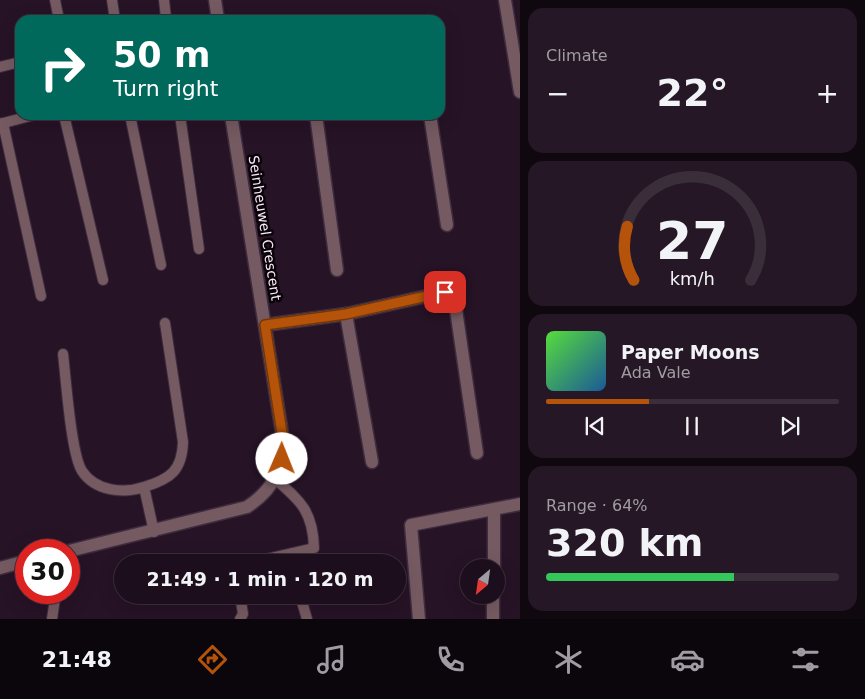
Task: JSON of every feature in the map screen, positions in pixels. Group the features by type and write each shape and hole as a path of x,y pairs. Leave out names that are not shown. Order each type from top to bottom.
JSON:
{"street":[{"path":"215,0 217,15"},
{"path":"505,0 520,92"},
{"name":"Seinheuwel Crescent","path":"80,549 154,532 247,507 266,495 282,459 282,433 232,120"},
{"path":"317,120 337,270"},
{"path":"431,120 447,225"},
{"path":"265,325 346,314 445,292 454,296 477,453"},
{"path":"346,314 372,462"},
{"path":"419,619 411,525 520,504"},
{"path":"494,510 494,559"},
{"path":"0,568 15,564"},
{"path":"493,619 494,604"}],"lane":[{"path":"55,0 59,15"},
{"path":"112,0 114,15"},
{"path":"164,0 164,15"},
{"path":"0,67 15,63"},
{"path":"16,120 1,124 41,296"},
{"path":"65,120 103,280"},
{"path":"131,120 162,265"},
{"path":"181,120 199,249"},
{"path":"63,354 76,454 82,470 92,482 106,489 133,491 155,484 181,464 183,442 164,323"},
{"path":"275,478 300,500 310,519 314,548 300,554"},
{"path":"144,487 154,532"},
{"path":"52,619 54,604"},
{"path":"240,619 243,614 241,604"},
{"path":"303,604 307,619"}],"route":[{"path":"282,459 282,433 265,325 346,314 445,292"}]}
